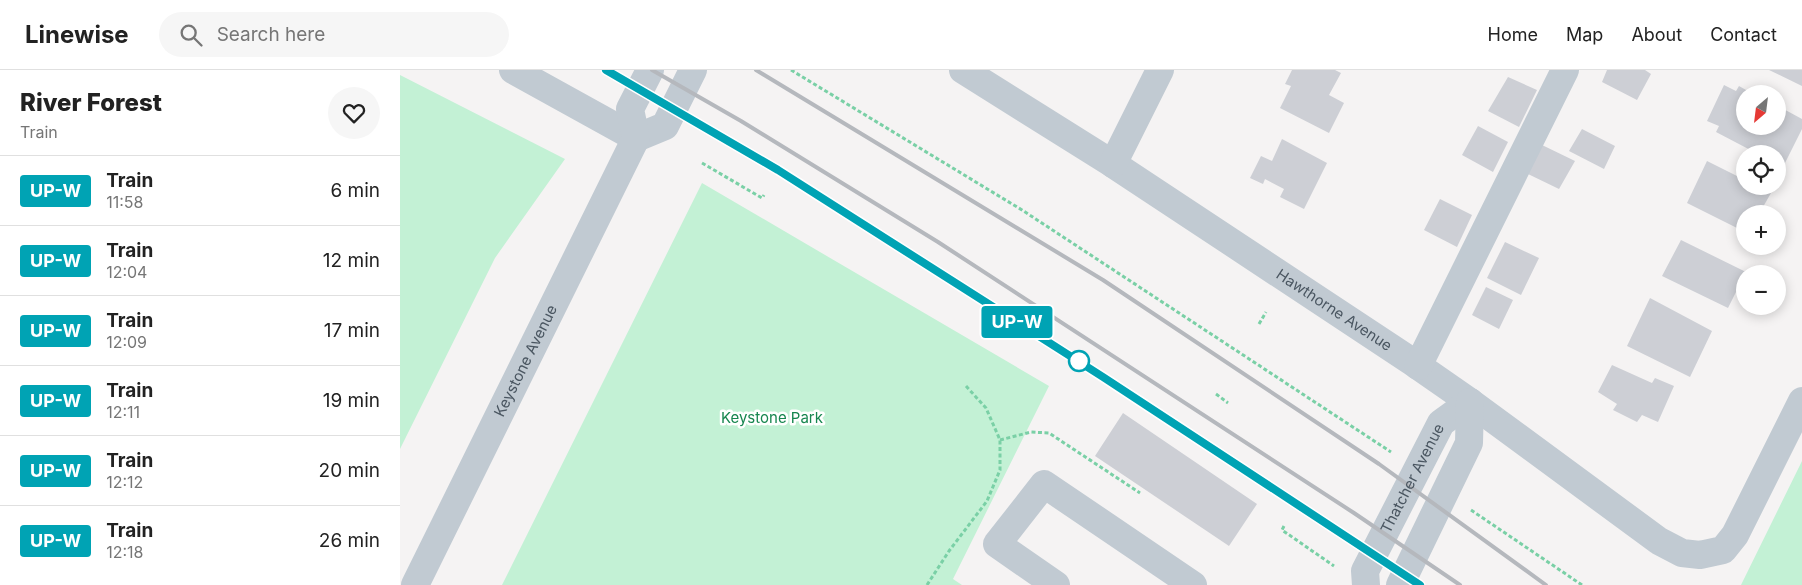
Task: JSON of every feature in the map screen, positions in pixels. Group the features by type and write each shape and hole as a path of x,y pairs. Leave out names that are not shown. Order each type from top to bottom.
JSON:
{"street":[{"path":"513,70 636,138"},
{"path":"636,138 630,108 650,70"},
{"path":"636,138 665,126 693,70"},
{"name":"Hawthorne Avenue","path":"963,70 1113,164 1418,366 1659,541 1682,553 1700,555 1723,550 1736,535 1802,401"},
{"path":"1113,164 1160,70"},
{"path":"1418,366 1565,70"},
{"name":"Keystone Avenue","path":"415,585 636,138"},
{"name":"Thatcher Avenue","path":"1366,585 1365,571 1441,423 1470,402"},
{"name":"Thatcher Avenue","path":"1400,585 1470,444 1470,402"},
{"path":"1056,585 997,544 1044,484 1193,585"}],"path":[{"path":"791,70 1022,210 1387,449"},
{"path":"702,163 762,198 764,195"},
{"path":"1259,324 1266,312"},
{"path":"927,585 949,551 987,501 1000,470 1000,440 986,408 965,386"},
{"path":"1216,394 1228,403"},
{"path":"1000,440 1031,432 1049,433 1140,493"},
{"path":"1473,511 1582,585"},
{"path":"1284,526 1282,530 1337,568"}],"green space":[{"path":"400,75 565,159 495,258 400,449"},
{"name":"Keystone Park","path":"702,183 1049,386 953,579 962,585 502,585"},
{"path":"1802,461 1802,585 1741,585"}],"building":[{"path":"1292,70 1335,70 1341,73 1329,95 1344,103 1329,133 1280,108 1291,86 1285,84"},
{"path":"1607,70 1645,70 1651,74 1637,100 1602,82"},
{"path":"1769,70 1802,70 1802,86"},
{"path":"1508,77 1537,90 1519,127 1488,111"},
{"path":"1724,85 1736,91 1736,135 1786,135 1786,110 1802,119 1802,129 1786,161 1786,145 1741,145 1716,132 1719,126 1707,121"},
{"path":"1478,126 1508,142 1493,172 1462,155"},
{"path":"1582,129 1615,146 1604,169 1569,151"},
{"path":"1282,139 1327,163 1304,209 1280,197 1284,189 1265,179 1263,184 1250,178 1261,156 1272,161"},
{"path":"1542,145 1575,161 1559,189 1528,174"},
{"path":"1707,161 1736,176 1736,195 1770,195 1764,205 1736,205 1736,228 1687,203"},
{"path":"1440,199 1472,215 1457,247 1424,230"},
{"path":"1681,240 1736,267 1736,292 1728,308 1662,276"},
{"path":"1505,242 1539,258 1521,295 1487,278"},
{"path":"1486,287 1513,300 1499,329 1472,315"},
{"path":"1650,298 1712,331 1690,377 1627,346"},
{"path":"1612,365 1652,383 1655,378 1674,386 1658,422 1642,415 1637,422 1613,410 1617,404 1598,392"},
{"path":"1123,413 1257,504 1229,546 1095,456"}],"railway":[{"path":"606,70 778,170 1103,377 1420,585"},
{"path":"652,70 741,121 938,242 1354,513 1460,585"},
{"path":"756,70 1103,280 1379,464 1546,585"}],"train":[{"name":"UP-W","path":"606,70 778,170 1103,377 1420,585"}]}
